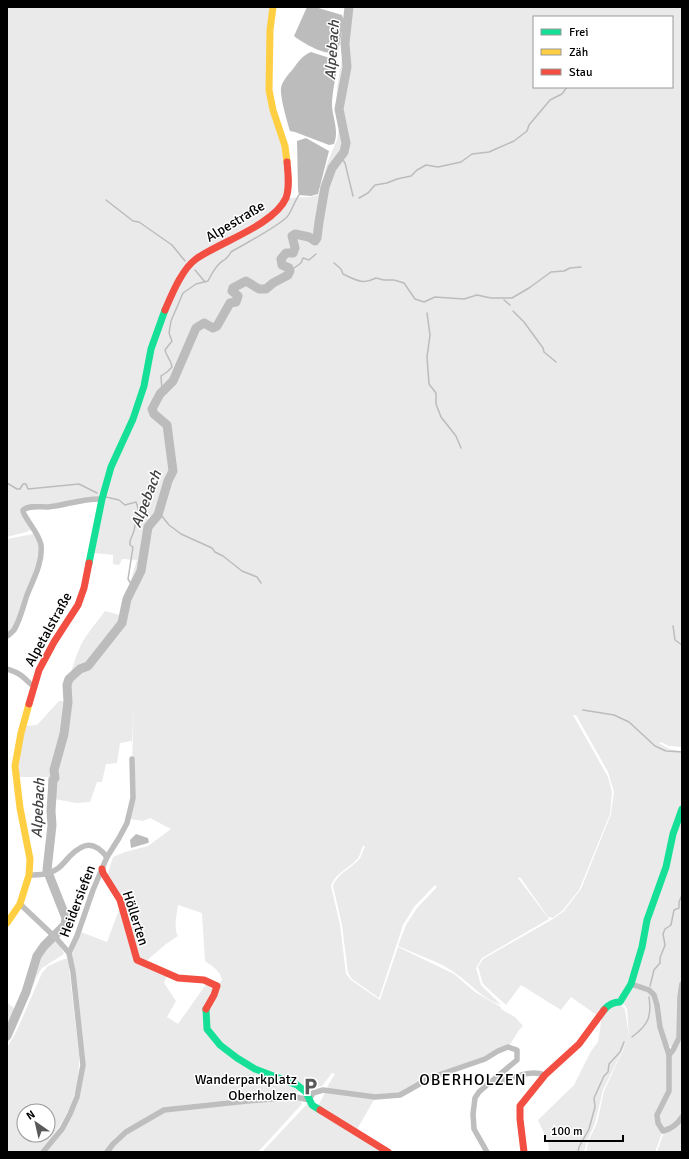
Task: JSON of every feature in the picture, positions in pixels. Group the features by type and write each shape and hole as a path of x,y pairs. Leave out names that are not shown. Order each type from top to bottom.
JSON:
{"main road":[{"name":"Alpestraße","path":"133,419 144,386 151,349 165,309 185,270 196,259 274,215 286,197 289,177 285,146 273,110 269,90 270,44 273,7"},
{"name":"Alpetalstraße","path":"7,923 20,904 29,875 30,859 18,795 15,766 21,733 39,670 46,656 78,605 84,588 102,499 114,458 133,419"},
{"path":"524,1152 520,1106 545,1075 579,1044 607,1006 620,1002 631,984 642,947 647,920 666,867 673,834 682,809"},
{"name":"Höllerten","path":"102,869 120,900 137,960 178,978 204,980 217,986 206,1010 207,1029 220,1045 237,1058 255,1069 297,1085 306,1092 309,1100"},
{"path":"309,1100 312,1105 388,1152"}],"street":[{"path":"7,636 13,631 22,612 41,558 41,545 39,537 31,523 23,515 23,510 28,507 48,507 102,499"},
{"path":"7,669 16,671 25,678 30,685 34,686"},
{"name":"Heidersiefen","path":"69,953 77,936 107,856 127,823 133,798 132,759"},
{"name":"Heidersiefen","path":"29,875 49,873 58,869 70,855 81,847 90,845 100,848 107,856"},
{"path":"20,904 51,932 69,953 73,972 83,1065 77,1097 70,1114 62,1129 43,1152"},
{"path":"631,984 649,990 654,995 660,1027 669,1054 669,1091 657,1115 658,1123 663,1131 670,1130 682,1117"},
{"path":"669,1054 673,1050 679,1038 680,997 682,984"},
{"path":"107,1152 126,1132 164,1110 240,1101 296,1097 309,1100 314,1093 322,1090 375,1097 400,1095 430,1078 485,1059 508,1047 517,1050 517,1060 487,1084 475,1098 473,1119 475,1134 486,1152"},
{"path":"487,1084 496,1083 531,1072 538,1072 545,1075"}],"shaded area":[{"path":"7,7 271,7 268,90 284,147 287,178 284,198 272,213 194,257 163,307 142,386 100,497 49,505 28,506 23,517 31,530 7,537"},
{"path":"351,7 682,7 682,747 669,746 661,742 659,743 669,749 682,751 682,807 634,970 620,1001 598,1016 571,997 561,1010 521,985 506,1005 483,984 478,967 483,959 553,919 564,911 581,889 611,814 614,792 608,772 576,715 573,715 608,777 612,792 610,814 579,890 563,910 553,918 548,917 520,877 518,878 549,919 482,958 476,968 481,985 501,1005 488,999 449,969 398,946 406,925 417,908 437,887 435,885 414,907 403,925 379,998 352,979 348,973 342,925 333,886 338,877 360,858 365,846 363,846 358,858 336,877 331,886 340,925 346,974 351,980 380,1000 398,947 454,974 475,992 515,1017 523,1026 509,1046 402,1092 376,1095 329,1089 327,1087 335,1074 332,1073 322,1086 307,1088 269,1073 237,1057 207,1028 207,1010 217,986 222,980 218,971 205,961 202,913 178,905 176,925 178,936 145,962 138,959 121,899 107,876 113,857 148,846 171,829 150,818 143,821 130,819 134,704 132,741 120,743 117,763 106,764 102,782 97,782 90,802 76,803 49,798 48,777 18,777 20,753 25,726 37,725 59,701 66,701 67,689 72,671 83,641 105,611 120,615 137,560 122,559 119,565 113,564 113,555 94,553 104,498 166,309 186,271 196,261 276,216 287,198 310,197 318,195 328,161 337,140 339,128 336,106 337,87"},
{"path":"33,534 36,535 39,545 39,557 13,629 7,635 7,539"},
{"path":"682,812 682,1152 657,1152 664,1132 659,1122 659,1115 670,1091 670,1055 673,1047 668,1046 654,994 634,983 648,921"},
{"path":"120,907 133,956 167,975 164,983 176,1001 167,1017 178,1024 207,983 212,986 213,989 206,1029 219,1046 300,1091 176,1106 125,1130 115,1138 104,1152 46,1152 53,1143 56,1143 56,1139 68,1123 77,1103 83,1080 84,1067 72,954 81,932 107,942"},
{"path":"51,936 59,943 64,954 42,968 7,1044 7,1003 17,1010 37,959"},
{"path":"64,959 68,959 79,1055 77,1083 70,1108 56,1131 56,1103 16,1103 16,1143 47,1143 39,1152 7,1152 7,1048 17,1030 42,973 48,966"},
{"path":"632,986 647,991 653,996 668,1055 667,1091 655,1116 662,1133 655,1152 586,1152 588,1142 597,1123 604,1091 629,1037 627,1009 622,1001"},
{"path":"619,1003 625,1009 629,1037 603,1090 595,1123 584,1152 549,1152 548,1142 538,1120 574,1085 591,1051 598,1042 602,1016 609,1007"},
{"path":"325,1092 375,1098 356,1131 318,1106"},
{"path":"300,1099 302,1104 258,1152 109,1152 114,1144 166,1111"},
{"path":"308,1103 384,1152 262,1152"}],"water":[{"path":"307,7 315,7 342,15 344,21 338,52 327,53 321,51 294,36"},
{"path":"311,52 333,59 338,63 332,101 336,128 336,139 334,144 329,145 290,131 284,109 281,92 283,83 301,59"},
{"path":"306,138 329,151 318,194 311,196 299,195 298,190 297,141"},
{"path":"136,834 148,838 149,842 131,848 130,840"}],"waterway":[{"name":"Alpebach","path":"7,1036 26,992 37,956 44,946 65,925 66,918 47,870 52,825 51,811 53,780 55,778 54,770 64,734 68,702 67,685 69,679 80,669 88,666 122,623 127,599 141,571 148,527 158,515 168,481 173,471 167,425 154,414 152,409 160,394 173,381 196,328 204,323 213,328 217,326 230,303 236,302 238,296 232,291 233,288 246,281 259,289 266,289 273,283 288,275 290,271 289,268 282,265 281,259 286,253 293,253 295,248 292,236 295,234 309,237 315,241 317,238 325,187 332,168 344,152 346,143 339,109 347,67 345,43 349,7"},
{"path":"359,198 368,193 375,185 411,176 417,170 426,165 438,167 461,162 472,154 489,152 514,141 527,131 529,125 550,100 562,94 566,88"},
{"path":"341,157 345,163 353,196"},
{"path":"162,391 161,376 172,367 165,350 172,341 169,333 171,321 183,293 196,284 208,281 211,274 231,252 268,231 287,217 299,195"},
{"path":"106,200 133,221 139,222 172,245 185,261"},
{"path":"290,271 301,263 303,258 309,260 316,254"},
{"path":"334,263 341,269 343,274 360,281 367,281 376,278 404,283 415,299 424,302 435,297 464,299 477,295 491,298 512,298 551,272 581,267"},
{"path":"195,270 205,282"},
{"path":"504,300 510,305"},
{"path":"513,311 524,322 543,348 544,352 556,362"},
{"path":"427,313 430,335 427,357 429,384 436,393 436,404 441,417 456,436 461,448"},
{"path":"7,483 17,489 20,489 23,484 26,484 28,489 79,484 97,493"},
{"path":"106,497 119,500 125,505 136,502 138,508 134,531 130,541 130,545 133,547 128,579 133,587"},
{"path":"158,515 161,515 169,525 181,534 212,548 215,552 223,556 242,571 257,577 261,583"},
{"path":"673,626 675,640 682,645"},
{"path":"583,710 614,715 629,722 655,746 666,751 682,752"},
{"path":"650,986 654,970 660,963 660,958 665,945 663,934 665,929 671,925 674,910 679,908 679,902 682,895"},
{"path":"632,1037 648,1020 650,1010 649,997"},
{"path":"578,1152 579,1147 589,1129 595,1107 594,1098 604,1076 608,1072 609,1064 620,1052 624,1042"}],"traffic: fast":[{"path":"89,563 102,499 111,467 133,419 144,386 151,349 165,310"},
{"path":"604,1010 611,1004 620,1002 631,984 642,947 647,920 666,867 673,834 682,809"},
{"path":"206,1009 207,1029 220,1045 255,1069 297,1085 306,1092 312,1105 320,1110"}],"traffic: slow":[{"path":"273,7 270,30 269,90 273,110 285,146 287,162"},
{"path":"7,923 20,904 29,875 30,859 20,808 15,766 21,733 29,704"}],"traffic: jam":[{"path":"165,310 178,282 191,263 206,253 259,225 280,208 286,198 288,189 287,162"},
{"path":"29,704 39,670 54,642 78,605 84,588 89,563"},
{"path":"102,869 120,900 137,960 178,978 204,980 217,986 206,1009"},
{"path":"524,1152 520,1106 545,1075 579,1044 604,1010"},
{"path":"320,1110 388,1152"}],"place":[{"name":"Wanderparkplatz Oberholzen","path":"310,1087"}],"district":[{"name":"OBERHOLZEN","path":"473,1079"}]}
